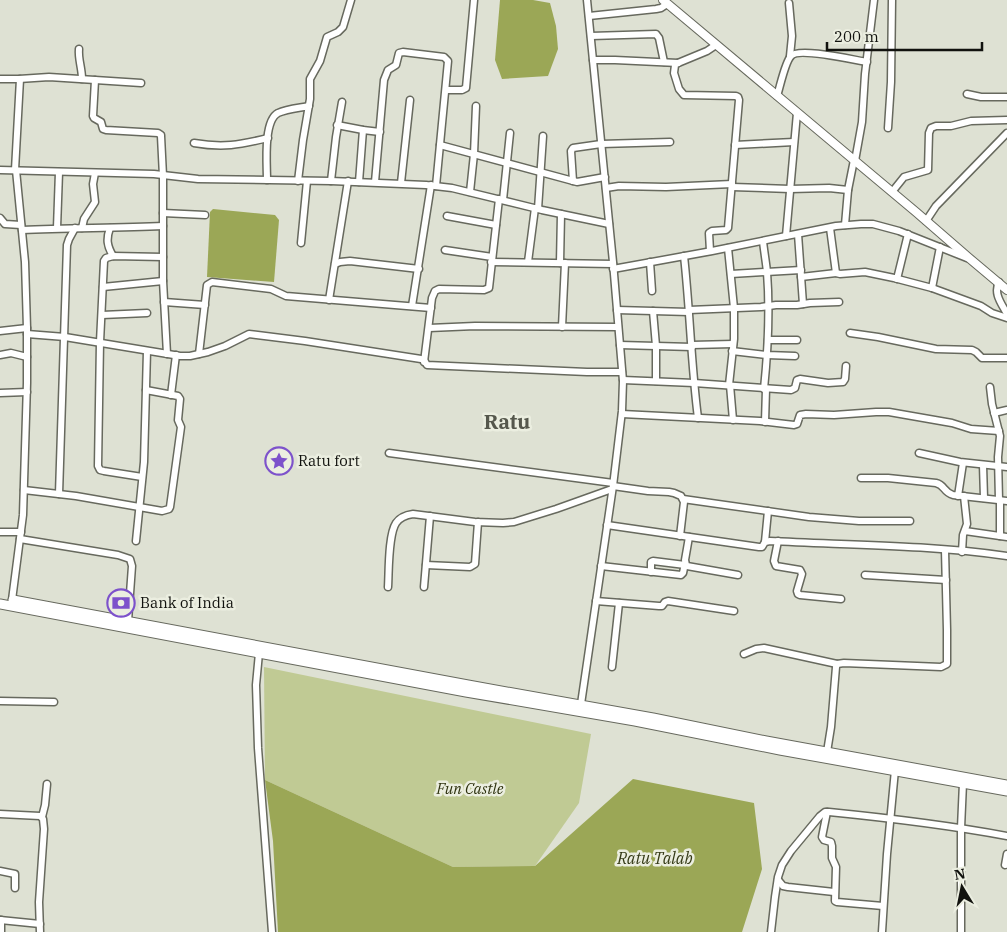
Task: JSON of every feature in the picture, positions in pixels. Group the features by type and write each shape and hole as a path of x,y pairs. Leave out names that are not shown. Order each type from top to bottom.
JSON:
{"highway":[{"path":"0,598 468,685 581,704 1007,785"},
{"path":"0,604 1007,792"}],"main road":[{"path":"665,2 1007,290"}],"street":[{"path":"298,181 309,106 310,79 320,61 326,39 328,36 341,30 351,0"},
{"path":"446,90 462,90 467,86 474,0"},
{"path":"581,704 613,486 622,414 623,380 587,0"},
{"path":"845,225 848,190 862,122 874,0"},
{"path":"888,128 892,82 892,0"},
{"path":"589,16 656,9 661,8 665,2"},
{"path":"777,96 790,56 792,36 788,3"},
{"path":"591,36 656,34 659,38 664,62"},
{"path":"593,60 678,63 701,54 716,45"},
{"path":"79,49 78,55 82,79"},
{"path":"376,182 384,80 388,70 396,65 400,53 403,52 446,58 449,63 440,145 412,306"},
{"path":"790,56 806,52 867,62"},
{"path":"678,63 675,65 674,73 678,89 684,94 738,96 739,100 728,228 709,233 710,252"},
{"path":"0,79 49,77 141,83"},
{"path":"12,600 24,490 27,392 25,262 16,170 20,79"},
{"path":"95,80 92,116 99,121 103,129 160,134 161,136 163,281 167,354"},
{"path":"967,94 981,97 1007,97"},
{"path":"401,183 410,100"},
{"path":"330,181 342,102"},
{"path":"267,180 268,138 271,121 277,114 284,111 309,106"},
{"path":"470,192 476,106"},
{"path":"786,236 797,113"},
{"path":"892,192 904,177 928,170 929,133 931,128 964,122 1007,120"},
{"path":"337,125 380,132"},
{"path":"359,182 364,130"},
{"path":"424,362 434,292 436,290 476,291 488,289 510,133"},
{"path":"926,221 936,206 1007,133"},
{"path":"528,262 544,136"},
{"path":"194,143 223,146 268,138"},
{"path":"573,181 571,149 602,144 670,142"},
{"path":"735,145 794,142"},
{"path":"440,145 573,181 582,182 605,177"},
{"path":"0,170 163,176 198,180 401,183 452,188 609,224"},
{"path":"57,228 59,172"},
{"path":"82,228 84,219 95,202 93,184 95,173"},
{"path":"302,243 307,181"},
{"path":"329,300 348,182"},
{"path":"606,188 619,186 732,186 848,190"},
{"path":"163,214 205,215"},
{"path":"562,214 562,327"},
{"path":"447,216 496,225"},
{"path":"0,218 5,224 22,227 110,228 162,226"},
{"path":"445,250 492,259 613,266 710,252 845,225 873,224 908,234 969,258"},
{"path":"59,494 68,245 75,228"},
{"path":"110,228 106,241 112,256"},
{"path":"830,228 836,273"},
{"path":"798,234 803,304"},
{"path":"897,279 908,234"},
{"path":"763,241 767,272 768,306 765,422"},
{"path":"932,288 940,247"},
{"path":"728,248 734,308 733,347 729,385 733,420"},
{"path":"142,477 104,472 98,466 100,342 104,261 112,256 163,257"},
{"path":"684,256 698,418"},
{"path":"335,264 350,261 418,269"},
{"path":"650,262 652,291"},
{"path":"731,274 767,272 840,274 865,272 932,288 992,313 1007,316"},
{"path":"103,287 163,281"},
{"path":"199,354 207,285 212,282 271,290 286,296 431,308"},
{"path":"999,282 996,293 1007,316"},
{"path":"164,302 205,305"},
{"path":"617,310 689,311 840,302"},
{"path":"653,311 656,381"},
{"path":"102,315 147,313"},
{"path":"429,328 475,326 618,327"},
{"path":"0,331 27,331 147,351 190,356 225,346 249,334 421,359 427,365 578,372 622,372"},
{"path":"850,333 936,349 972,350 985,359 1007,358"},
{"path":"768,340 797,340"},
{"path":"620,345 733,347 767,354 795,356"},
{"path":"136,541 142,477 147,351"},
{"path":"0,355 11,353 27,357"},
{"path":"171,395 176,355"},
{"path":"623,380 793,390 796,380 800,379 843,382 846,366"},
{"path":"965,531 1004,537 998,466 999,431 990,387"},
{"path":"24,490 139,508 162,511 169,509 181,427 178,420 180,399 178,396 146,390"},
{"path":"0,393 27,392"},
{"path":"994,413 1007,410"},
{"path":"622,414 794,425 797,424 800,415 806,414 834,415 888,412 952,423 970,429 999,431"},
{"path":"389,452 613,486 674,493 683,499 809,517 859,521 910,520"},
{"path":"919,453 963,463 1007,467"},
{"path":"962,552 966,524 961,496 963,463"},
{"path":"983,465 984,498"},
{"path":"861,478 888,478 940,484 948,493 1002,501"},
{"path":"388,587 390,542 394,525 400,518 406,515 413,514 478,522 514,522 556,509 613,486"},
{"path":"680,536 683,499"},
{"path":"766,542 768,511"},
{"path":"424,586 430,516"},
{"path":"426,565 474,566 478,522"},
{"path":"607,525 759,547 763,546 766,542 778,541 854,544 1007,556"},
{"path":"0,532 20,532"},
{"path":"601,566 681,574 685,564 689,537"},
{"path":"20,540 118,555 130,559 132,566 128,621"},
{"path":"778,541 775,564 778,567 801,571 802,575 797,590 798,594 841,599"},
{"path":"744,654 764,648 837,664 844,662 945,666 947,662 948,630 945,550"},
{"path":"651,572 653,561 685,564 690,567 738,575"},
{"path":"865,575 946,580"},
{"path":"596,601 659,606 668,601 734,611"},
{"path":"612,667 619,603"},
{"path":"259,653 256,685 258,748 272,932"},
{"path":"828,752 837,664"},
{"path":"0,701 54,702"},
{"path":"882,932 895,770"},
{"path":"960,932 963,783"},
{"path":"40,932 39,902 44,829 42,817 47,784"},
{"path":"771,932 778,880 782,865 791,851 825,812 961,828 1007,836"},
{"path":"827,812 822,837 824,840 831,842 832,846 832,858 836,867 834,899 836,902 883,906"},
{"path":"0,814 36,815 42,817"},
{"path":"1005,865 1007,854"},
{"path":"0,871 15,874 15,888"},
{"path":"778,880 783,886 834,892"},
{"path":"1,932 1,920 40,924"}],"green space":[{"name":"Fun Castle","path":"264,667 591,734 579,803 535,866 453,867 265,780"}],"water":[{"path":"500,0 533,0 550,3 556,26 558,49 548,76 502,79 495,60"},
{"path":"213,209 275,215 279,220 274,282 207,277 210,212"},
{"name":"Ratu Talab","path":"633,779 754,803 762,869 742,932 278,932 273,841 265,780 453,867 535,866"}],"place":[{"name":"Ratu fort","path":"279,461"},
{"name":"Bank of India","path":"121,603"}],"district":[{"name":"Ratu","path":"507,422"}]}
